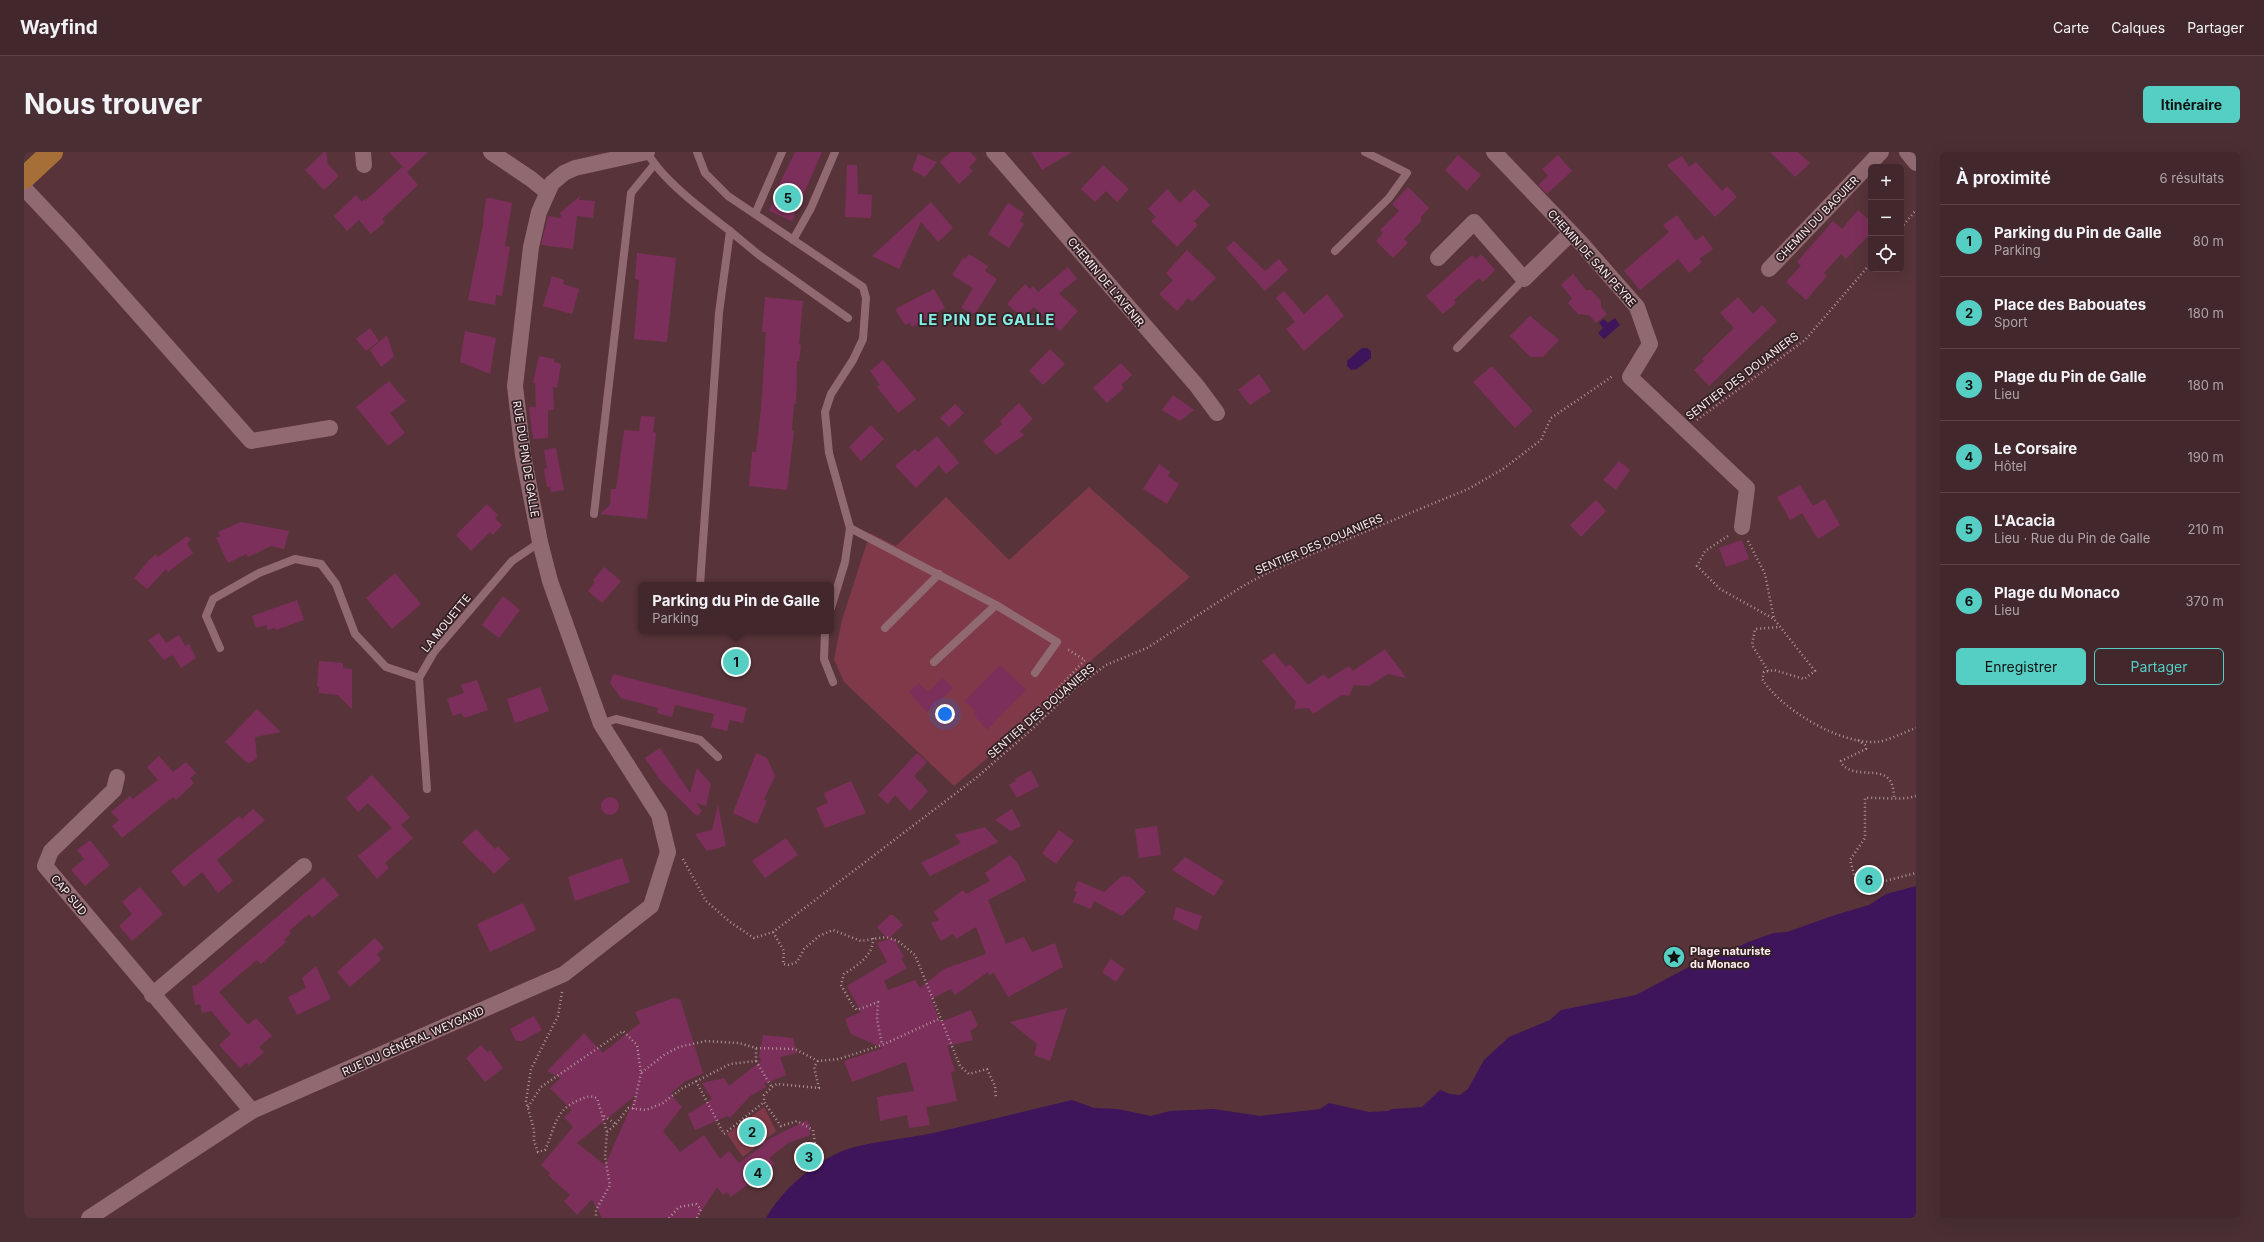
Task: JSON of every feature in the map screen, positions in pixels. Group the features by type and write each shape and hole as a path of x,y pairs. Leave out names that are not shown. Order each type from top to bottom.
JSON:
{"main road":[{"path":"24,178 52,152"}],"street":[{"path":"491,152 531,178 547,192"},
{"name":"CHEMIN DE L'AVENIR","path":"994,152 1197,386 1217,413"},
{"name":"CHEMIN DE SAN PEYRE","path":"1494,152 1572,233 1637,307 1650,344 1630,377"},
{"name":"CHEMIN DU BAGUIER","path":"1769,269 1881,152"},
{"path":"1907,152 1916,162"},
{"name":"RUE DU PIN DE GALLE","path":"651,159 575,168 564,173 552,183 539,212 531,247 515,386 523,455 540,542 550,581 601,724 659,815"},
{"path":"24,188 71,238 251,441 330,428"},
{"path":"1438,258 1474,222 1524,279 1572,233"},
{"path":"1630,377 1747,488 1742,527"},
{"name":"CAP SUD","path":"117,777 114,790 65,840 50,851 45,866 152,995 252,1111"},
{"name":"RUE DU GÉNÉRAL WEYGAND","path":"89,1218 252,1111 564,974 651,906 668,852 659,815"},
{"path":"152,995 304,866"}],"lane":[{"path":"697,152 705,173 728,196 863,287 866,298 864,339 854,360 831,394 825,412 829,453 850,528 845,562 834,598"},
{"path":"754,214 782,152"},
{"path":"793,240 811,208 835,152"},
{"path":"1335,250 1389,198 1407,173 1365,152"},
{"path":"594,514 631,193 651,159 705,212 730,230 759,255 848,318"},
{"path":"700,582 719,313 730,230"},
{"path":"1457,348 1524,279"},
{"path":"850,528 996,605 1057,642 1035,673"},
{"name":"LA MOUETTE","path":"418,678 434,652 512,561 540,542"},
{"path":"220,648 206,616 213,599 259,573 295,560 321,564 336,584 355,634 386,667 418,678 427,789"},
{"path":"885,628 939,574"},
{"path":"934,662 996,605"},
{"path":"825,634 824,659 833,682"},
{"path":"601,724 616,719 700,740 718,757"}],"path":[{"path":"1904,224 1916,210"},
{"name":"SENTIER DES DOUANIERS","path":"1685,429 1805,340 1868,266"},
{"name":"SENTIER DES DOUANIERS","path":"682,856 706,901 730,922 754,938 773,932 976,778 1044,718 1075,688 1106,665 1147,648 1243,586 1271,571 1468,489 1503,469 1542,440 1551,418 1613,376 1621,368 1630,377"},
{"path":"1774,620 1765,574 1742,527 1705,551 1697,566 1720,589 1774,620 1815,671 1804,679 1774,670 1764,672 1762,679 1774,694 1797,714 1839,736 1876,742 1916,728"},
{"path":"1768,671 1752,645 1755,629 1780,627"},
{"path":"1044,718 1036,710 1085,660 1057,642"},
{"path":"1856,739 1865,745 1866,749 1846,757 1841,761 1842,764 1852,771 1879,774 1886,777 1894,787 1894,797"},
{"path":"1916,796 1904,800 1894,797 1865,798 1865,838 1850,860 1858,888 1916,872"},
{"path":"773,932 784,951 783,964 789,965 797,962 804,948 819,936 833,930 861,941 886,937 898,941 915,954 960,1066 968,1074 987,1070 995,1086 996,1099"},
{"path":"873,938 874,945 871,952 855,967 844,974 841,985 853,1006 857,1010 878,1002 877,1019 882,1045"},
{"path":"564,974 558,1016 531,1069 526,1101 534,1141 538,1152 545,1150 560,1112 570,1104 590,1096 597,1098 604,1116 607,1132 605,1157 610,1185 596,1210 596,1218"},
{"path":"641,1073 664,1055 679,1047 706,1041 739,1043 756,1048 795,1049 818,1061 839,1059 882,1045 941,1018"},
{"path":"528,1107 541,1087 623,1031 637,1045 641,1073 633,1109"},
{"path":"756,1048 756,1061 772,1086"},
{"path":"607,1132 616,1124 628,1108 646,1110 663,1103 681,1089 730,1064 756,1061"},
{"path":"815,1144 812,1130 797,1121 781,1126 764,1102 764,1095 772,1086 777,1084 819,1088 814,1067 818,1061"},
{"path":"696,1081 724,1134 764,1102"},
{"path":"604,1116 616,1124"},
{"path":"669,1218 679,1207 696,1204 701,1209 697,1218"}],"shaded area":[{"path":"1615,318 1620,325 1604,339 1598,333 1603,328 1599,323 1604,319 1608,323"},
{"path":"1362,348 1367,348 1371,351 1371,358 1357,369 1351,370 1347,366 1347,361"},
{"path":"1089,487 1190,577 1095,657 1040,714 954,786 844,682 834,659 842,620 870,533 896,546 946,497 1009,560"},
{"path":"1916,886 1916,1218 766,1218 781,1197 798,1179 818,1164 840,1152 861,1146 950,1129 1072,1100 1094,1108 1118,1109 1151,1116 1170,1111 1214,1109 1260,1116 1320,1109 1329,1103 1369,1112 1422,1107 1440,1090 1450,1094 1460,1095 1468,1089 1484,1060 1509,1037 1550,1020 1561,1010 1636,995 1700,961 1725,954 1748,942 1774,933 1787,932 1869,905 1886,894"},
{"path":"764,1107 776,1131 743,1157 727,1134"}],"building":[{"path":"324,152 326,152 328,164 339,176 324,190 305,170"},
{"path":"389,152 428,152 407,172 418,185 382,219 385,222 371,234 359,220 347,231 334,216 356,195 362,202 364,199 365,201 402,167 405,169"},
{"path":"795,152 822,152 792,221 769,211 779,185"},
{"path":"951,152 970,152 977,159 969,167 973,171 959,184 940,162"},
{"path":"1031,152 1072,152 1042,170"},
{"path":"1770,152 1798,152 1810,163 1795,177"},
{"path":"918,154 937,162 925,177 912,170"},
{"path":"1458,155 1481,175 1467,191 1445,170"},
{"path":"1558,155 1572,171 1547,194 1538,185 1548,176 1542,169"},
{"path":"1682,156 1689,167 1696,162 1722,191 1727,186 1737,197 1715,217 1667,165"},
{"path":"847,165 857,165 858,194 872,195 871,218 845,217"},
{"path":"1103,165 1129,189 1117,202 1106,191 1095,202 1081,189"},
{"path":"1408,187 1429,208 1421,217 1421,221 1404,239 1408,243 1393,258 1376,241 1383,233 1380,230 1399,211 1392,204"},
{"path":"1167,189 1180,203 1194,189 1210,205 1194,221 1198,225 1177,247 1151,221 1156,217 1148,209"},
{"path":"580,196 579,200 595,201 593,218 577,216 573,249 541,245 548,216 560,218 562,215 559,214"},
{"path":"490,198 512,203 505,246 510,247 502,296 496,295 495,305 468,300 484,220 486,199"},
{"path":"931,202 953,228 938,242 921,222 899,269 872,256"},
{"path":"1008,203 1024,213 1020,221 1024,224 1009,248 988,234"},
{"path":"1858,210 1868,219 1868,236 1846,259 1841,254 1824,273 1827,276 1806,300 1786,282 1801,266 1797,262 1833,221 1842,229"},
{"path":"1677,215 1696,241 1703,235 1713,249 1699,259 1702,262 1689,273 1678,259 1640,290 1624,271 1669,232 1663,225"},
{"path":"1234,241 1265,271 1279,259 1288,270 1265,291 1226,248"},
{"path":"1187,250 1216,278 1192,302 1188,298 1177,311 1159,294 1173,280 1166,273"},
{"path":"637,253 676,258 667,342 634,339 639,280 635,279"},
{"path":"969,254 988,266 985,271 997,279 975,314 961,308 973,288 952,275 963,258 965,259"},
{"path":"1481,254 1495,270 1483,282 1479,278 1454,300 1456,303 1443,314 1426,296 1472,255 1476,259"},
{"path":"1068,267 1077,279 1059,293 1078,311 1060,331 1034,307 1025,315 1024,313 1021,316 1007,304 1025,284 1030,289 1033,286 1038,292"},
{"path":"1573,274 1586,290 1591,290 1601,301 1601,307 1607,314 1596,323 1589,315 1578,314 1568,303 1572,298 1561,285"},
{"path":"552,276 564,280 563,284 579,289 572,314 543,306"},
{"path":"934,289 945,308 912,327 910,323 905,325 895,309"},
{"path":"1284,291 1304,314 1327,294 1344,316 1304,351 1286,329 1295,322 1276,298"},
{"path":"765,297 803,301 799,344 801,345 799,361 797,361 796,404 794,404 792,430 794,431 787,490 749,486 752,452 756,452 761,409 766,332 762,332"},
{"path":"1738,297 1753,314 1762,305 1777,321 1709,386 1694,370 1704,361 1702,359 1734,328 1720,313"},
{"path":"1530,316 1559,340 1543,357 1530,357 1510,336"},
{"path":"370,328 379,341 366,351 356,339"},
{"path":"465,331 496,338 490,374 460,362"},
{"path":"387,335 394,357 381,367 370,350"},
{"path":"1050,349 1065,364 1043,385 1029,371"},
{"path":"539,356 554,359 554,362 561,364 557,388 553,387 554,410 548,410 548,438 533,439 529,407 536,407 535,383 533,383"},
{"path":"883,360 916,399 898,413 877,387 880,385 870,371"},
{"path":"1121,363 1132,375 1121,385 1124,388 1107,403 1093,388"},
{"path":"1492,366 1533,411 1515,428 1473,382"},
{"path":"1259,374 1271,391 1250,405 1238,390"},
{"path":"389,381 406,401 390,413 405,433 388,446 356,407"},
{"path":"1173,395 1194,410 1180,421 1162,410"},
{"path":"1019,403 1033,419 1020,431 1024,435 996,455 983,441 1002,424 1000,421"},
{"path":"955,404 964,413 949,427 940,418"},
{"path":"641,416 655,417 653,432 656,433 647,519 600,514 610,505 611,489 616,489 624,430 639,431"},
{"path":"871,425 884,439 861,461 849,447"},
{"path":"937,436 959,463 946,474 939,465 916,488 895,466 915,449 918,452"},
{"path":"556,448 564,490 551,492 550,487 547,487 544,469 547,468 544,450"},
{"path":"1619,461 1630,470 1616,490 1603,480"},
{"path":"1159,464 1170,472 1168,476 1179,484 1167,504 1143,489"},
{"path":"1800,485 1813,506 1825,499 1840,525 1818,539 1802,513 1790,520 1777,497"},
{"path":"1596,500 1606,511 1581,537 1570,525"},
{"path":"487,504 498,515 495,518 502,525 493,535 490,532 471,551 456,535"},
{"path":"241,522 289,531 284,549 271,546 248,557 246,554 228,563 216,538 220,536 218,532"},
{"path":"187,536 191,539 187,544 193,553 168,572 166,569 147,589 134,578 156,554 158,557"},
{"path":"1742,540 1749,559 1726,567 1719,548"},
{"path":"604,567 621,581 602,603 588,591 595,582 593,580"},
{"path":"395,573 421,604 392,629 366,598"},
{"path":"503,596 520,610 499,638 482,625"},
{"path":"297,600 304,620 276,630 275,628 268,630 266,625 256,628 252,616"},
{"path":"159,633 166,643 179,635 185,646 189,644 196,658 181,668 173,655 164,660 148,640"},
{"path":"1385,649 1406,678 1388,674 1369,686 1354,685 1349,696 1342,695 1313,714 1309,708 1294,709 1296,702 1262,661 1274,653 1286,667 1290,664 1308,685 1324,674 1328,679 1349,666 1353,671"},
{"path":"319,661 343,663 343,668 352,669 352,709 338,695 319,693 319,687 317,686"},
{"path":"1000,665 1026,690 987,730 973,714 975,711 965,701"},
{"path":"613,674 747,708 743,723 730,720 727,731 711,727 714,714 675,705 672,717 657,713 658,708 621,698 610,683"},
{"path":"943,678 953,688 927,712 909,692 919,683 928,692"},
{"path":"477,680 488,710 464,718 461,713 453,716 447,699 464,693 461,685"},
{"path":"540,687 549,711 515,723 507,699"},
{"path":"257,709 281,732 255,737 257,758 250,763 246,762 225,742"},
{"path":"660,748 690,793 697,768 711,784 706,806 696,803 702,811 697,816 660,780 645,758"},
{"path":"756,753 767,758 775,776 764,799 767,801 757,824 733,813"},
{"path":"917,753 927,762 914,776 928,791 910,811 895,795 888,804 878,795"},
{"path":"159,756 173,772 186,762 196,773 190,778 194,783 176,800 173,797 122,838 112,826 119,820 111,812 130,796 133,799 158,780 147,767"},
{"path":"1031,770 1039,786 1017,798 1009,785 1016,781 1015,779"},
{"path":"372,775 410,817 401,825 413,838 385,863 389,868 377,879 358,856 392,828 368,803 358,812 346,798"},
{"path":"851,781 866,813 825,828 816,808 828,803 824,793"},
{"path":"610,797 616,800 619,806 616,812 610,815 604,812 601,806 604,800"},
{"path":"718,805 726,846 707,851 695,834 712,830"},
{"path":"253,809 265,820 217,860 233,881 218,893 202,872 184,887 171,871 239,816 242,819"},
{"path":"1012,809 1021,826 1011,831 995,820"},
{"path":"1157,826 1161,855 1139,858 1135,829"},
{"path":"985,827 998,842 930,876 921,863 961,843 955,835"},
{"path":"476,829 495,849 498,846 510,859 494,874 462,842"},
{"path":"1059,830 1074,841 1056,864 1042,853"},
{"path":"786,838 798,855 765,878 752,861"},
{"path":"90,840 110,865 85,886 71,870 84,859 77,850"},
{"path":"1010,855 1017,862 1026,880 988,900 1006,944 1024,937 1032,952 1055,943 1063,967 1008,997 994,973 989,975 988,972 955,995 951,989 931,999 940,1022 971,1010 978,1026 970,1031 973,1040 947,1046 955,1071 951,1073 957,1101 926,1107 930,1125 909,1128 907,1115 880,1121 877,1097 914,1091 906,1062 852,1082 844,1061 883,1048 851,1034 845,1019 861,1012 847,986 887,962 877,943 889,939 894,939 904,957 901,959 907,968 884,981 888,990 915,980 920,988 944,969 986,954 976,927 956,939 953,934 941,941 931,923 939,920 934,912 963,890 966,894 990,881 985,873"},
{"path":"1185,857 1224,881 1214,896 1172,870"},
{"path":"622,858 630,882 575,901 568,877"},
{"path":"1122,876 1130,877 1146,892 1122,916 1094,901 1091,909 1073,902 1077,892 1074,890 1078,881 1104,892"},
{"path":"324,877 339,895 312,918 309,914 289,931 291,933 284,940 286,942 261,964 257,960 219,992 248,1025 256,1018 272,1036 259,1047 264,1052 249,1065 246,1063 240,1068 219,1045 231,1034 211,1011 202,1013 200,1004 195,1005 192,986 197,985"},
{"path":"140,887 163,914 132,941 119,926 132,914 122,902"},
{"path":"523,903 536,930 490,952 477,924"},
{"path":"1176,907 1202,916 1197,931 1173,919"},
{"path":"890,915 893,915 903,925 888,939 877,927"},
{"path":"375,938 384,948 377,954 381,960 350,987 337,972"},
{"path":"1111,959 1125,969 1116,982 1102,972"},
{"path":"316,966 331,999 297,1015 288,997 306,988 302,978"},
{"path":"674,998 680,999 703,1073 684,1082 670,1094 682,1107 663,1131 680,1152 704,1135 720,1159 729,1151 739,1163 762,1146 761,1143 807,1120 810,1125 810,1135 788,1143 769,1158 775,1164 731,1197 727,1192 723,1195 717,1187 697,1218 602,1218 592,1199 577,1215 564,1201 570,1195 548,1175 550,1173 541,1165 573,1127 564,1117 572,1110 550,1088 561,1078 547,1071 584,1033 603,1053 640,1023 635,1012","holes":["636,1095 605,1165 577,1143"]},
{"path":"1067,1008 1050,1061 1034,1055 1037,1044 1010,1022"},
{"path":"534,1016 542,1030 522,1041 516,1041 510,1029"},
{"path":"763,1035 793,1038 797,1053 780,1057 786,1075 764,1084 766,1087 750,1096 730,1118 728,1116 695,1130 688,1114 712,1099 702,1083 724,1078 729,1086 761,1061 759,1056"},
{"path":"481,1045 487,1052 490,1050 503,1068 485,1082 466,1058"}],"place":[{"name":"L'Acacia","path":"788,198"},
{"name":"Parking du Pin de Galle","path":"736,662"},
{"name":"Plage du Monaco","path":"1869,880"},
{"name":"Plage naturiste du Monaco","path":"1674,957"},
{"name":"Place des Babouates","path":"752,1132"},
{"name":"Plage du Pin de Galle","path":"809,1157"},
{"name":"Le Corsaire","path":"758,1173"}],"district":[{"name":"LE PIN DE GALLE","path":"987,319"}]}
